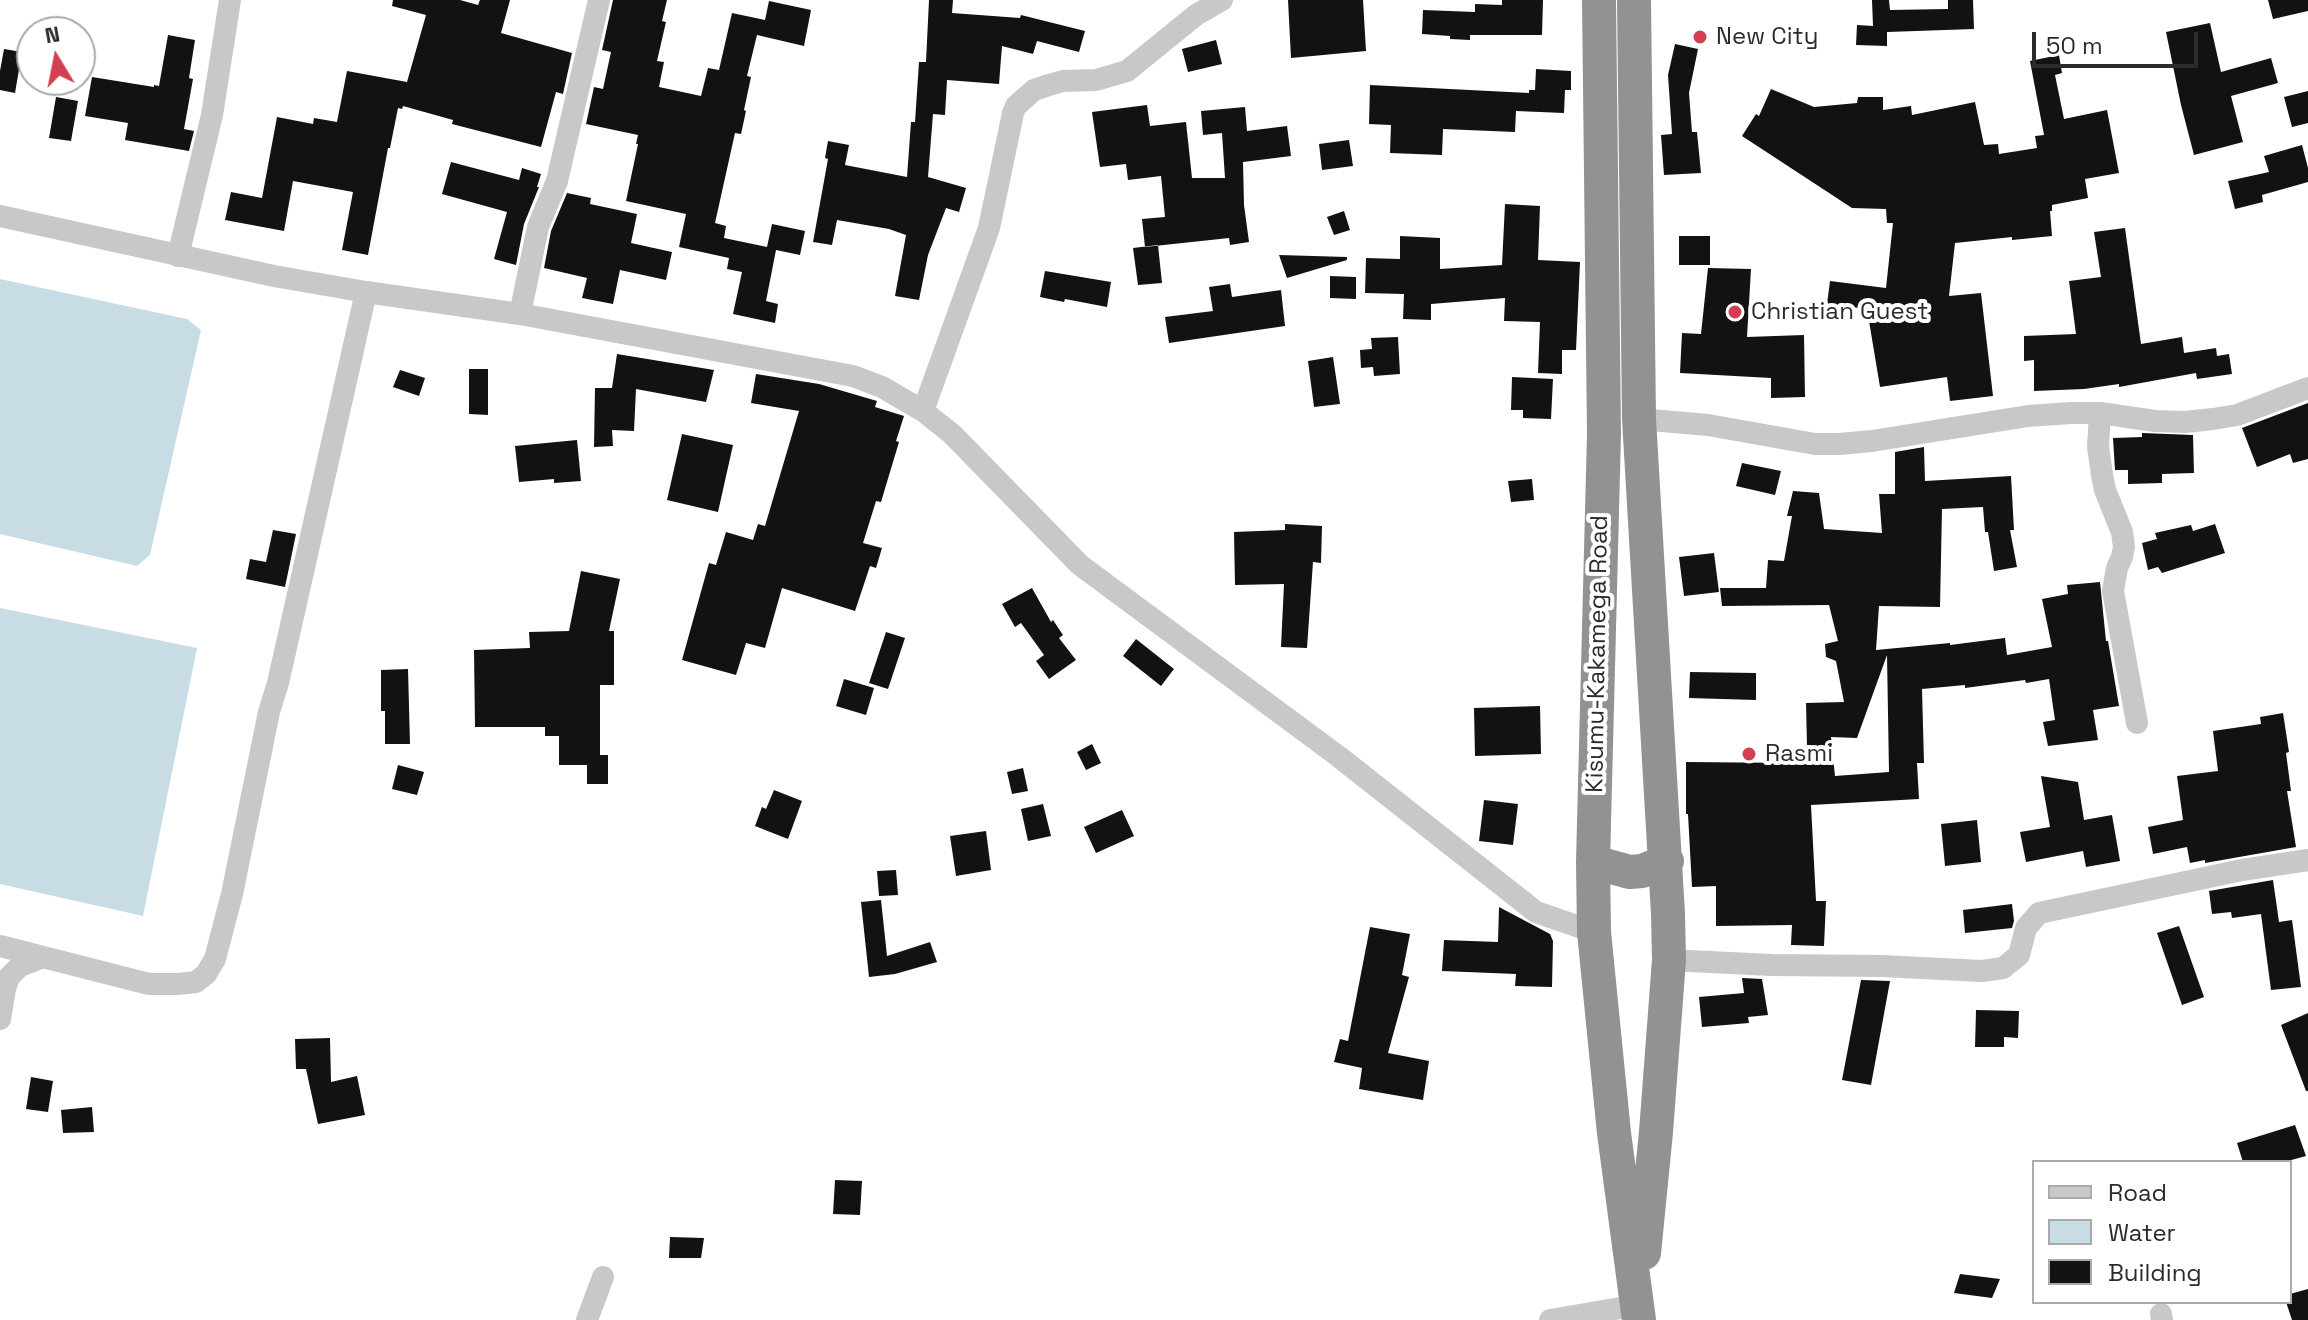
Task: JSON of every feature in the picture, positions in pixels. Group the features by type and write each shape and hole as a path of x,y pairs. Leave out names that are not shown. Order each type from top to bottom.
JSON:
{"highway":[{"name":"Kisumu-Kakamega Road","path":"1599,0 1604,434 1593,862 1594,932 1614,1133 1639,1313"},
{"name":"Kisumu-Kakamega Road","path":"1634,0 1639,419 1667,861 1669,960 1639,1313"},
{"path":"1593,862 1630,872 1642,871 1667,861"}],"street":[{"path":"178,256 212,115 230,0"},
{"path":"520,314 538,227 557,181 599,0"},
{"path":"923,411 989,228 1016,106 1034,90 1049,85 1063,81 1096,80 1127,71 1196,15 1222,0"},
{"path":"0,216 274,276 520,314 853,376 882,387 923,411 952,434 1080,565 1338,756 1536,912 1594,932"},
{"path":"0,946 149,984 196,982 206,974 215,959 366,292"},
{"path":"1639,419 1708,425 1815,444 1839,444 2028,416 2100,413 2155,421 2213,419 2237,415 2308,388"},
{"path":"2100,413 2098,447 2102,475 2122,532 2124,547 2113,591 2137,723"},
{"path":"1669,960 1982,971 2003,968 2019,955 2026,928 2039,913 2242,870 2308,860"},
{"path":"0,1019 9,977 20,966 43,957"},
{"path":"587,1320 603,1277"},
{"path":"1550,1320 1639,1313"}],"water":[{"path":"0,279 187,319 201,330 150,555 137,566 0,534"},
{"path":"0,608 197,648 143,916 0,884"}],"building":[{"path":"393,0 460,0 478,5 480,0 510,0 501,33 572,53 563,94 556,92 541,147 452,124 453,120 403,106 402,109 398,108 388,148 368,255 342,250 353,192 293,181 284,231 225,220 231,192 262,198 277,117 313,124 314,118 337,122 347,71 407,82 426,15 392,6"},
{"path":"613,0 667,0 662,21 666,22 657,61 664,62 659,87 701,96 708,68 719,70 732,13 765,20 769,1 811,10 804,46 757,35 747,76 751,77 741,134 735,133 715,223 726,226 724,238 767,247 772,224 805,231 800,255 776,250 766,301 778,304 775,323 733,314 742,272 727,269 729,258 679,247 686,214 626,201 638,135 586,124 594,87 603,89 611,52 602,50"},
{"path":"929,0 953,0 952,13 1020,18 1021,15 1085,31 1079,52 1037,41 1033,54 1002,46 999,84 947,80 945,115 933,114 928,177 966,188 959,212 946,208 928,255 919,300 895,296 906,235 837,220 832,245 813,242 828,159 825,158 828,141 849,145 845,165 907,177 919,62 926,62"},
{"path":"1288,0 1363,0 1366,51 1291,58"},
{"path":"1502,0 1543,0 1542,35 1470,35 1470,40 1422,34 1423,10 1475,12 1475,4 1502,5"},
{"path":"1872,0 1889,0 1890,10 1948,9 1948,0 1973,0 1974,29 1887,32 1887,46 1856,45 1857,25 1873,26"},
{"path":"2268,0 2308,0 2308,11 2273,19"},
{"path":"2210,23 2221,72 2271,58 2278,83 2231,96 2243,142 2194,155 2166,32"},
{"path":"168,35 195,40 189,78 193,79 184,129 194,131 189,151 125,140 128,123 85,116 89,96 96,96 96,78 159,86"},
{"path":"1216,40 1222,64 1188,72 1182,49"},
{"path":"1675,44 1698,49 1689,93 1692,132 1697,132 1701,173 1664,175 1661,135 1672,134 1668,75"},
{"path":"4,49 16,51 15,93 0,90"},
{"path":"2059,55 2062,73 2055,75 2064,119 2107,110 2119,173 2085,179 2088,198 2052,205 2052,236 1955,243 1949,296 1981,293 1993,396 1950,401 1947,377 1880,387 1867,309 1827,304 1830,281 1886,288 1893,223 1887,223 1886,209 1852,208 1742,136 1756,114 1759,116 1771,89 1814,107 1857,103 1858,97 1883,97 1883,110 1911,106 1912,115 1975,102 1984,145 1998,144 1999,154 2037,148 2035,136 2044,135 2030,61"},
{"path":"1536,69 1571,71 1571,90 1565,90 1564,113 1516,111 1515,132 1443,129 1442,155 1390,153 1391,125 1369,124 1370,85 1529,93 1529,90 1535,90"},
{"path":"2308,91 2308,123 2292,127 2284,97"},
{"path":"56,97 78,101 71,141 49,138"},
{"path":"1147,105 1150,126 1186,122 1192,178 1225,178 1222,133 1203,135 1201,111 1245,107 1247,131 1287,126 1291,156 1243,162 1249,242 1230,245 1229,238 1145,247 1142,219 1165,217 1161,176 1128,180 1126,164 1100,167 1092,112"},
{"path":"1349,140 1353,166 1322,170 1319,144"},
{"path":"2302,145 2308,182 2262,195 2263,202 2235,209 2228,181 2269,172 2264,156"},
{"path":"451,162 519,180 522,168 541,174 524,224 516,265 494,259 507,212 442,194"},
{"path":"567,193 591,198 590,204 637,214 631,243 672,252 666,280 620,270 613,304 582,298 587,278 544,268 551,231"},
{"path":"1505,204 1540,206 1538,260 1580,262 1576,350 1562,350 1562,374 1538,373 1540,322 1504,321 1505,298 1431,304 1431,320 1403,319 1404,294 1365,293 1366,258 1400,259 1400,236 1440,238 1440,269 1502,265"},
{"path":"1344,211 1350,230 1334,235 1327,217"},
{"path":"2125,228 2141,344 2182,337 2184,353 2216,348 2217,356 2229,354 2232,374 2197,379 2196,373 2119,387 2119,384 2034,391 2034,360 2024,361 2024,336 2076,334 2069,281 2101,277 2094,232"},
{"path":"1679,236 1710,236 1710,265 1679,265"},
{"path":"1158,245 1162,283 1138,285 1133,248"},
{"path":"1279,255 1347,257 1347,260 1287,278"},
{"path":"1708,268 1751,269 1747,337 1804,335 1805,397 1771,398 1771,378 1680,373 1682,333 1701,334"},
{"path":"1045,271 1111,282 1107,307 1040,297"},
{"path":"1330,276 1356,277 1356,299 1330,298"},
{"path":"1230,284 1232,297 1281,290 1285,326 1169,343 1165,317 1213,311 1209,287"},
{"path":"1398,337 1400,374 1374,376 1373,367 1361,368 1360,350 1372,349 1371,338"},
{"path":"617,354 714,370 706,402 636,389 634,431 612,430 613,446 594,447 595,388 612,388"},
{"path":"1333,357 1340,404 1314,407 1308,361"},
{"path":"469,369 488,369 488,415 469,414"},
{"path":"400,370 425,378 419,396 393,387"},
{"path":"756,374 819,384 877,401 875,407 904,416 881,502 876,501 863,543 882,548 876,568 870,566 855,611 782,588 765,648 746,643 736,675 682,660 709,563 716,565 726,532 753,540 758,524 765,526 799,411 751,403"},
{"path":"1512,377 1553,379 1551,419 1523,418 1523,410 1511,410"},
{"path":"2308,403 2308,459 2293,463 2290,454 2257,467 2242,428"},
{"path":"2142,433 2193,435 2194,473 2162,474 2162,483 2128,484 2128,470 2115,470 2113,438 2142,437"},
{"path":"682,434 733,445 718,512 667,500"},
{"path":"577,440 581,481 554,483 554,479 519,482 515,446"},
{"path":"1924,447 1925,481 2011,476 2014,530 2010,530 2017,567 1994,571 1983,507 1942,509 1940,607 1879,606 1876,650 2005,638 2007,655 2052,647 2042,599 2068,594 2067,585 2100,582 2106,641 2119,706 2093,710 2098,740 2048,746 2043,722 2055,720 2049,679 1922,689 1924,763 1917,763 1919,799 1811,805 1816,901 1826,901 1824,946 1791,945 1792,925 1716,926 1716,886 1692,887 1686,814 1686,762 1796,763 1794,747 1807,746 1806,703 1844,702 1836,661 1826,657 1825,644 1838,641 1829,605 1722,606 1720,588 1766,588 1768,560 1784,561 1792,516 1787,516 1793,491 1819,493 1824,529 1882,533 1879,494 1895,494 1895,452","holes":["1887,655 1889,772 1835,776 1831,737 1857,738"]},
{"path":"1742,463 1781,471 1775,495 1736,486"},
{"path":"1532,479 1534,500 1511,502 1508,481"},
{"path":"1285,524 1322,526 1321,563 1313,562 1307,648 1281,647 1284,584 1235,585 1234,532 1285,530"},
{"path":"2215,524 2225,553 2162,573 2158,567 2148,570 2142,543 2157,539 2155,533 2191,525 2193,531"},
{"path":"273,530 296,534 285,587 246,579 250,559 266,562"},
{"path":"1714,553 1719,592 1684,596 1679,557"},
{"path":"581,571 620,579 609,631 614,631 614,685 600,685 600,755 608,755 608,784 587,784 587,765 559,765 559,736 545,736 545,727 475,727 474,650 530,648 529,632 569,631"},
{"path":"1032,588 1051,622 1053,620 1063,635 1059,638 1076,660 1049,679 1036,661 1044,655 1021,623 1015,627 1002,604"},
{"path":"886,632 905,638 888,689 869,683"},
{"path":"1136,639 1174,669 1161,686 1123,656"},
{"path":"408,669 410,744 385,744 381,670"},
{"path":"1690,672 1756,673 1756,700 1689,698"},
{"path":"844,679 874,688 866,715 836,706"},
{"path":"1540,706 1541,754 1475,756 1474,708"},
{"path":"2283,713 2291,791 2287,791 2296,847 2205,863 2205,860 2190,863 2187,847 2153,854 2148,827 2183,820 2177,776 2218,771 2213,731 2261,724 2260,717"},
{"path":"1092,744 1101,763 1086,770 1077,752"},
{"path":"398,765 424,772 417,795 392,789"},
{"path":"1023,768 1028,791 1012,794 1007,772"},
{"path":"2041,776 2078,782 2084,820 2112,815 2120,861 2086,867 2083,851 2026,862 2020,832 2050,827"},
{"path":"774,790 802,801 788,839 755,826 762,807 766,809"},
{"path":"1484,800 1518,804 1513,845 1479,841"},
{"path":"1043,804 1051,836 1028,841 1021,809"},
{"path":"1122,810 1134,836 1096,853 1084,827"},
{"path":"1977,820 1981,862 1945,866 1941,824"},
{"path":"986,831 991,870 956,876 950,836"},
{"path":"896,870 898,895 879,896 877,871"},
{"path":"2273,880 2279,922 2292,920 2301,987 2271,990 2261,914 2232,918 2231,912 2212,914 2209,891"},
{"path":"881,900 887,956 930,942 937,962 895,974 869,977 861,902"},
{"path":"2012,904 2012,928 1965,933 1963,910"},
{"path":"1499,907 1550,934 1553,941 1552,987 1515,986 1516,974 1442,971 1444,940 1498,942"},
{"path":"2179,926 2204,997 2182,1005 2157,933"},
{"path":"1370,927 1410,934 1402,975 1409,977 1388,1053 1429,1061 1423,1100 1359,1089 1362,1068 1334,1062 1340,1039 1348,1041"},
{"path":"1742,978 1762,979 1768,1015 1748,1017 1749,1023 1702,1027 1699,997 1744,993"},
{"path":"1861,980 1890,981 1871,1085 1842,1080"},
{"path":"1976,1010 2019,1011 2018,1038 2004,1037 2004,1047 1975,1047"},
{"path":"2308,1013 2308,1091 2306,1091 2281,1025"},
{"path":"330,1038 331,1082 357,1076 365,1115 318,1124 306,1069 296,1069 295,1039"},
{"path":"31,1077 53,1081 48,1112 26,1109"},
{"path":"92,1107 94,1132 63,1133 61,1110"},
{"path":"2295,1125 2306,1156 2291,1160 2242,1160 2237,1143"},
{"path":"835,1180 862,1181 860,1215 833,1214"},
{"path":"670,1237 704,1238 701,1258 669,1258"},
{"path":"1960,1274 2000,1279 1992,1298 1954,1293"},
{"path":"2308,1289 2308,1320 2292,1320 2287,1304 2292,1304 2292,1293"}],"place":[{"name":"New City","path":"1700,37"},
{"name":"Christian Guest","path":"1735,312"},
{"name":"Rasmi","path":"1749,754"}]}
